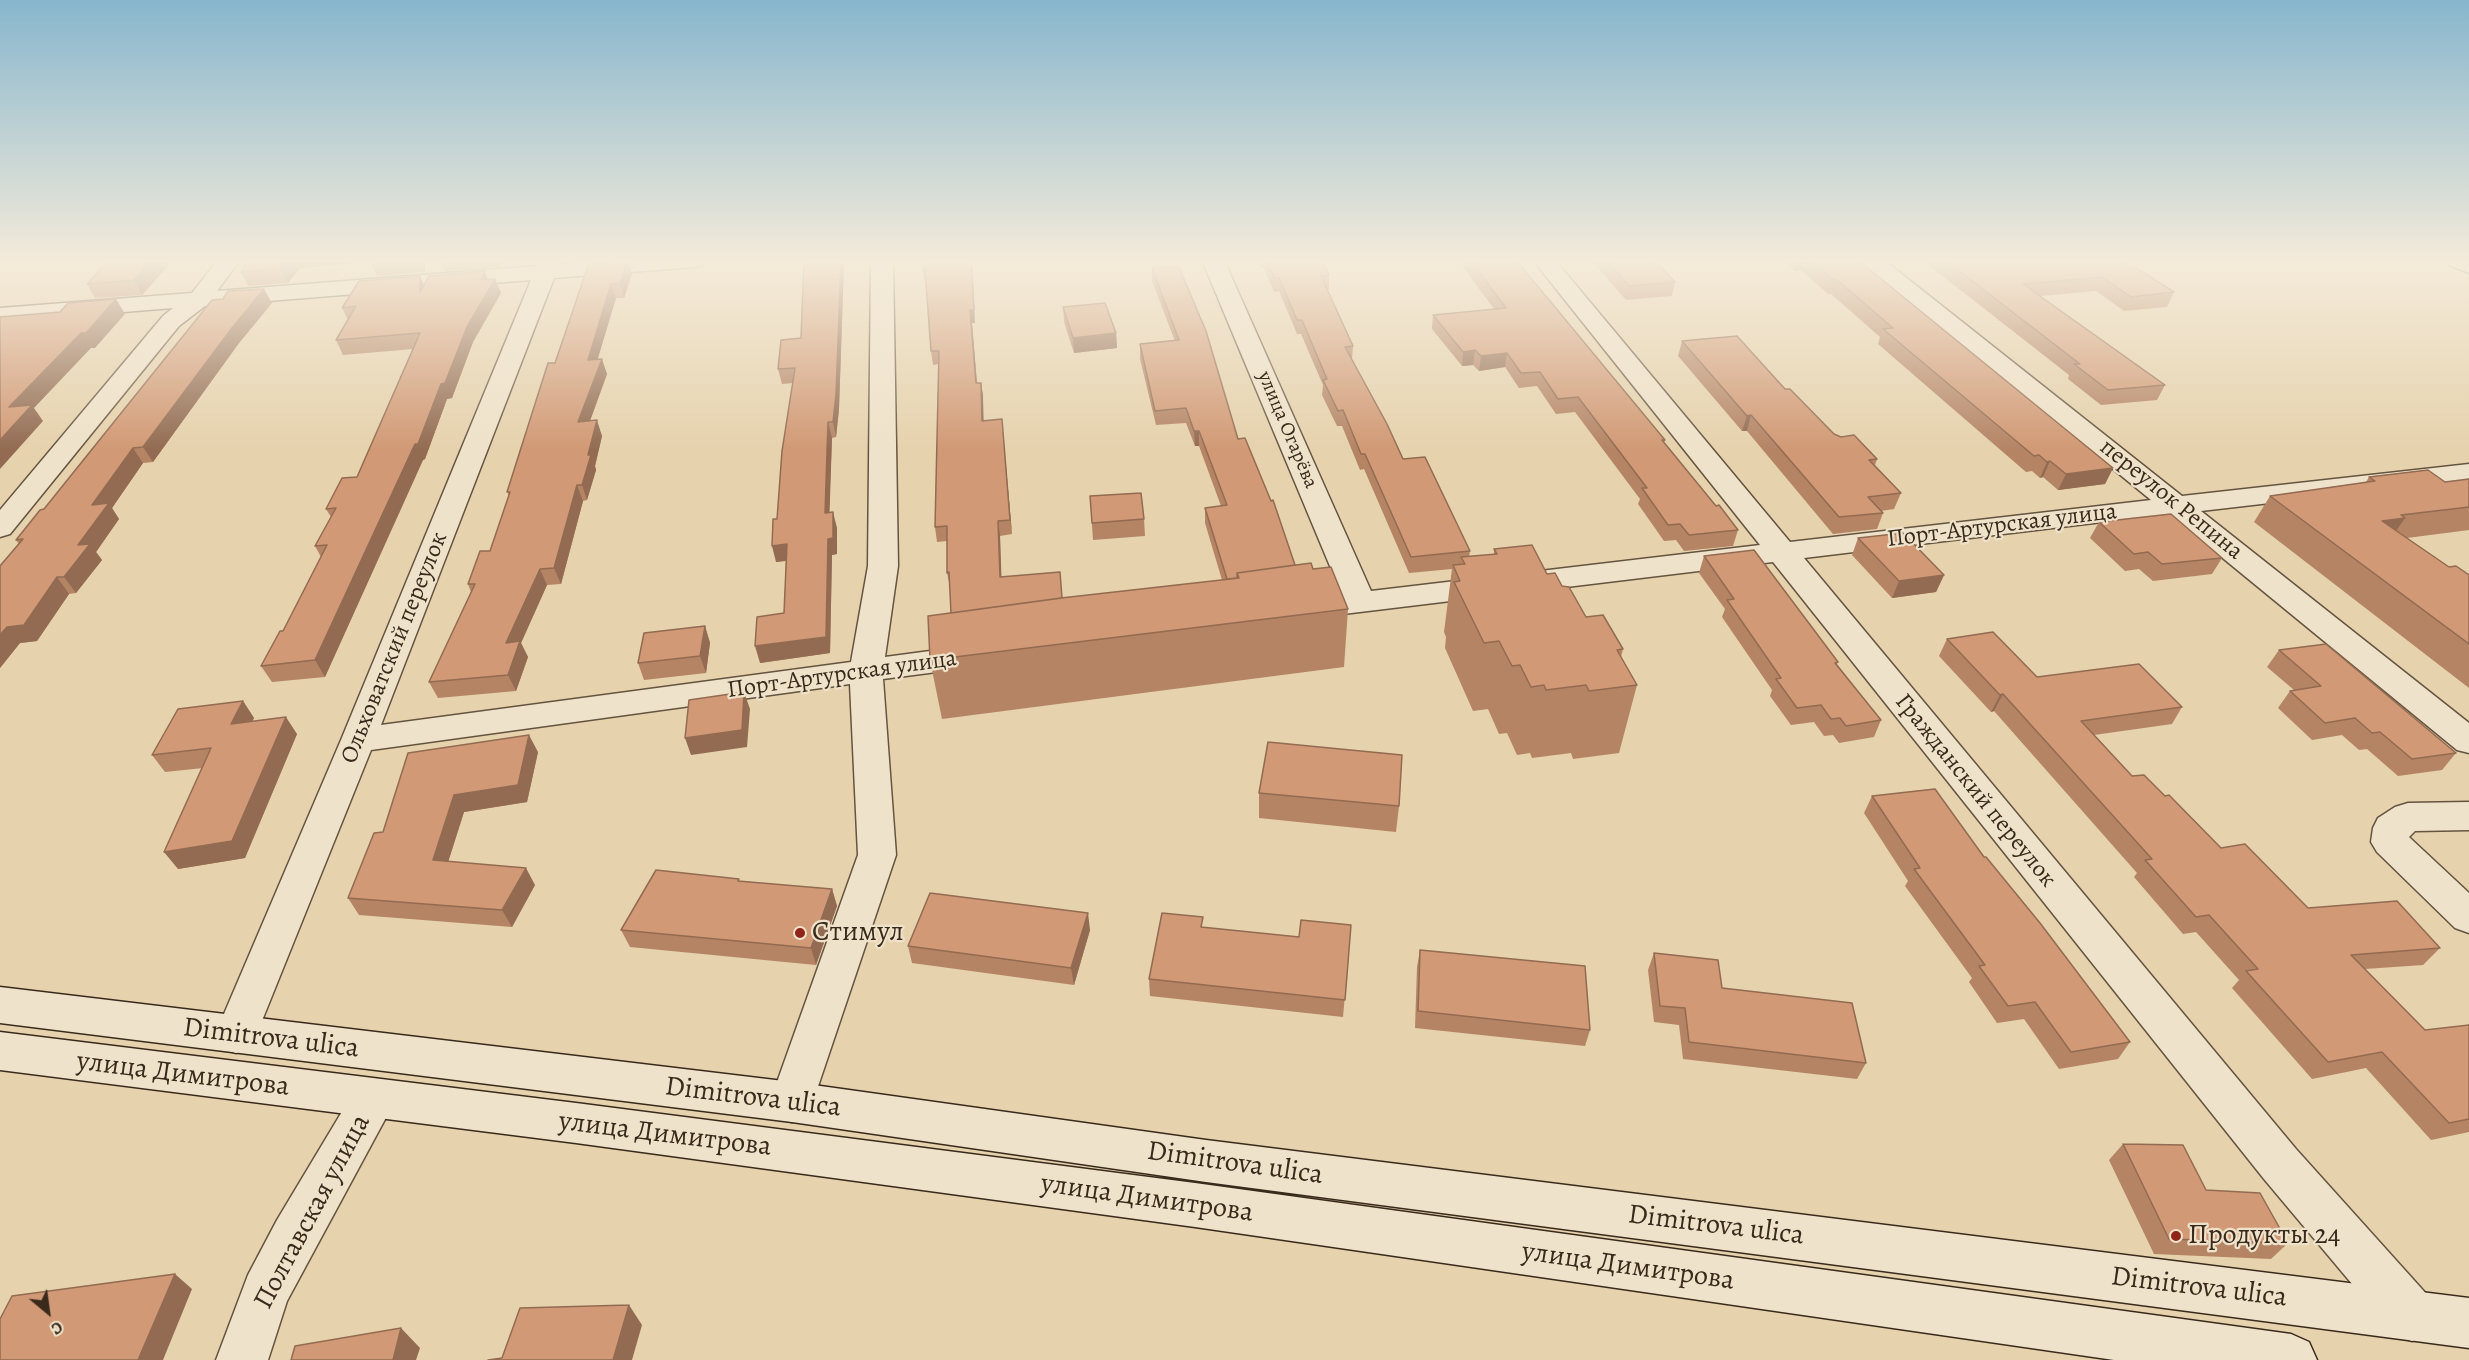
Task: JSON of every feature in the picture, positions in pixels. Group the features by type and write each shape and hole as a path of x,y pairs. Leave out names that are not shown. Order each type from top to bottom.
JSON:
{"street":[{"path":"0,528 169,323"},
{"name":"Ольховатский переулок","path":"236,1035 358,740 525,323"},
{"path":"792,1102 877,855 866,672 883,566 882,323"},
{"name":"улица Огарёва","path":"1241,323 1360,601"},
{"name":"Гражданский переулок","path":"1595,323 2280,1164 2412,1316"},
{"name":"переулок Репина","path":"1950,323 2469,741"},
{"name":"Порт-Артурская улица","path":"1278,613 1360,601 2469,472"},
{"name":"Порт-Артурская улица","path":"358,740 1007,652"},
{"path":"2469,816 2408,817 2391,828 2390,842 2469,917"},
{"name":"Dimitrova ulica","path":"0,1005 792,1102 1218,1162 2469,1323"},
{"name":"улица Димитрова","path":"0,1051 691,1138 1195,1205 2291,1360"},
{"name":"Полтавская улица","path":"242,1360 265,1292 374,1099"}],"building":[{"path":"0,323 94,323 86,333 81,333 9,407 32,405 0,440"},
{"path":"193,323 236,323 143,447 133,448 92,505 109,503 78,545 90,544 64,577 57,577 24,625 7,627 0,635 0,566 23,539 16,540 40,510 44,509"},
{"path":"346,323 469,323 445,383 441,384 418,444 415,444 315,660 261,666 280,631 283,631 327,545 315,546 336,508 326,509 342,478 357,477 420,333 336,340"},
{"path":"568,323 599,323 588,360 602,359 578,422 597,420 588,455 591,455 582,485 577,485 554,568 540,569 506,643 520,641 508,675 429,682 475,584 468,584 480,551 490,551 548,363 555,363"},
{"path":"802,323 839,323 833,422 828,422 825,513 833,512 833,538 828,539 826,637 755,646 757,617 784,613 787,544 772,546 773,519 777,519 782,451 795,368 778,369 781,340 801,338"},
{"path":"929,323 971,323 976,383 981,383 982,421 1002,419 1010,520 998,521 1000,577 1060,572 1062,598 951,613 949,572 947,573 947,526 935,527 939,351 931,351"},
{"path":"1068,323 1113,323 1116,333 1073,338"},
{"path":"1173,323 1203,323 1238,439 1245,438 1271,501 1273,500 1295,565 1237,573 1237,578 1227,579 1205,508 1227,505 1199,431 1194,431 1186,408 1155,411 1140,344 1179,340"},
{"path":"1303,323 1343,323 1353,346 1345,347 1387,424 1403,459 1425,457 1470,551 1411,557 1365,454 1361,454 1343,410 1338,411 1323,380 1327,379"},
{"path":"1440,323 1569,323 1738,530 1689,535 1680,524 1668,525 1642,488 1647,488 1578,397 1558,399 1540,372 1521,373 1507,353 1481,356 1475,350 1463,352"},
{"path":"1888,323 1936,323 2113,468 2066,474 2050,461 2047,462 2039,455 2034,456 1883,329 1893,328"},
{"path":"2027,323 2078,323 2165,385 2108,390 2074,364 2080,364"},
{"path":"1737,336 1785,389 1790,389 1834,434 1841,437 1854,435 1877,459 1869,460 1901,493 1868,497 1883,513 1839,517 1751,415 1747,416 1682,341"},
{"path":"2428,470 2445,482 2469,479 2469,507 2401,515 2405,518 2382,521 2449,567 2456,566 2469,575 2469,644 2270,496 2375,481 2369,477"},
{"path":"1141,493 1144,519 1092,523 1090,496"},
{"path":"2171,514 2222,558 2162,564 2148,552 2134,554 2099,522"},
{"path":"1903,533 1944,575 1899,581 1858,538"},
{"path":"1532,545 1547,574 1555,573 1562,586 1569,587 1586,617 1603,615 1623,649 1617,650 1637,685 1589,691 1586,685 1546,690 1544,685 1531,687 1520,665 1512,666 1499,641 1484,643 1454,582 1460,581 1453,565 1465,564 1461,557 1497,554 1494,549"},
{"path":"1754,550 1838,662 1835,663 1881,720 1846,726 1840,718 1831,719 1821,705 1797,708 1776,679 1781,678 1727,600 1734,599 1704,556"},
{"path":"1311,563 1313,569 1331,567 1348,609 930,660 928,616 1239,578 1237,573"},
{"path":"705,626 700,656 638,663 644,633"},
{"path":"1993,632 2037,677 2139,664 2182,707 2081,721 2132,776 2144,775 2165,796 2169,795 2221,848 2245,844 2308,908 2397,901 2440,948 2351,955 2425,1030 2469,1025 2469,1119 2449,1123 2382,1052 2328,1062 2246,971 2258,969 2209,915 2196,917 2145,860 2152,859 2003,694 2000,695 1947,639"},
{"path":"2326,644 2456,753 2412,759 2380,732 2372,733 2355,718 2325,723 2290,691 2321,686 2279,650"},
{"path":"744,692 742,730 685,738 689,700"},
{"path":"243,701 231,724 286,717 232,841 164,852 211,748 152,755 178,709"},
{"path":"529,735 518,785 454,795 433,860 526,868 502,910 348,898 374,833 383,832 408,753"},
{"path":"1268,742 1402,755 1399,806 1259,793"},
{"path":"1935,789 1984,857 2040,923 2130,1042 2071,1052 2035,1002 2008,1006 1979,966 1985,965 1914,869 1920,868 1872,796"},
{"path":"656,870 739,879 738,881 832,889 811,948 621,930"},
{"path":"930,893 1088,913 1071,968 908,946"},
{"path":"1162,913 1203,917 1201,927 1299,937 1301,920 1351,925 1345,1000 1149,979"},
{"path":"1420,950 1585,966 1590,1030 1418,1011"},
{"path":"1654,953 1718,960 1722,988 1852,1003 1866,1063 1689,1042 1685,1008 1660,1006"},
{"path":"2123,1144 2183,1145 2206,1190 2260,1193 2288,1243 2169,1239"},
{"path":"175,1274 138,1360 0,1360 0,1319 12,1296"},
{"path":"629,1305 613,1360 488,1360 502,1358 520,1308"},
{"path":"401,1328 393,1360 291,1360 295,1346"}],"place":[{"name":"Стимул","path":"800,933"},
{"name":"Продукты 24","path":"2176,1236"}]}
